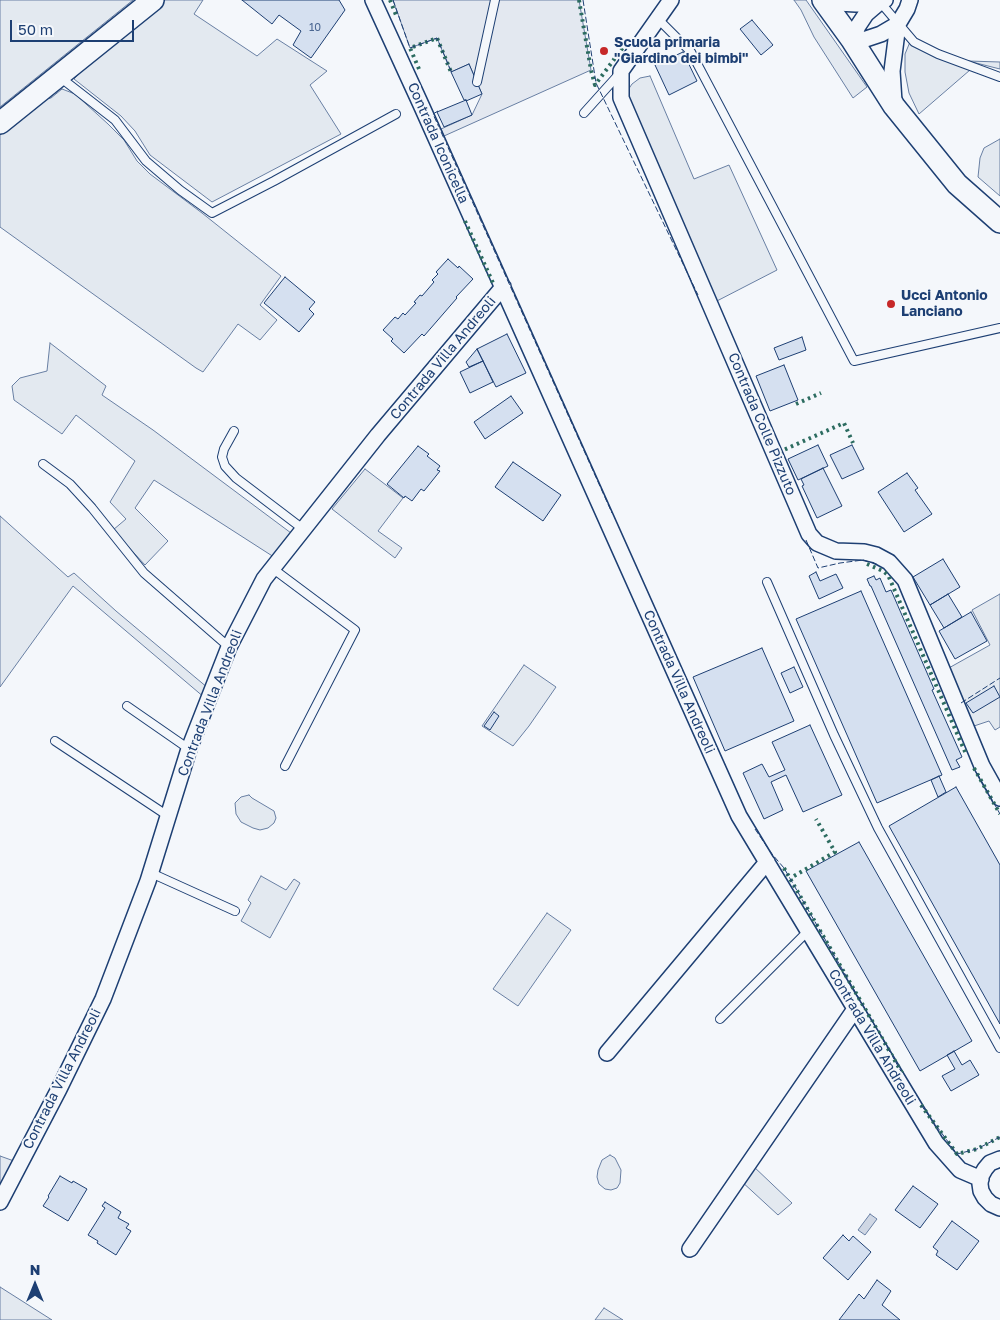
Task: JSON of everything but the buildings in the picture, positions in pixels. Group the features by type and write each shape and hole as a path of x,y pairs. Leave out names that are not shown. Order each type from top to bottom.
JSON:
{"main road":[{"path":"0,123 153,0"},
{"path":"823,0 852,40 894,106 957,184 1000,222"}],"street":[{"name":"Contrada Iconicella","path":"372,0 503,287"},
{"path":"621,71 671,0"},
{"path":"828,0 837,3 856,4 882,1"},
{"path":"894,106 892,71 898,24 910,0"},
{"path":"882,1 866,14 852,40 866,39 881,34 898,24"},
{"name":"Contrada Colle Pizzuto","path":"621,71 621,98 809,534 817,542 836,551 864,552 876,555 889,562 905,580 982,766 1000,798"},
{"name":"Contrada Villa Andreoli","path":"0,1202 59,1089 102,999 151,872 189,749 229,646 264,579 378,435 503,287 739,816 936,1143 960,1170 981,1179"},
{"path":"606,1053 767,862"},
{"path":"690,1248 855,1009"},
{"path":"1000,1158 990,1163 985,1169 980,1184 985,1198 991,1204 1000,1208"}],"lane":[{"path":"477,82 495,0"},
{"path":"882,1 898,24 914,42 938,54 1000,77"},
{"path":"658,19 691,52 854,360 1000,328"},
{"path":"584,113 621,71"},
{"path":"59,76 116,120 146,161 180,190 212,213 396,114"},
{"path":"234,431 224,449 222,457 225,466 236,478 303,529"},
{"path":"43,464 70,484 92,508 144,573 229,646"},
{"path":"272,568 355,630 285,766"},
{"path":"766,582 834,735 878,828 1000,1048"},
{"path":"127,706 189,749"},
{"path":"55,741 168,816"},
{"path":"151,872 235,910"},
{"path":"720,1019 808,931"}],"shaded area":[{"path":"0,0 133,0 0,107"},
{"path":"165,0 203,0 194,14 257,56 277,39 327,71 310,85 341,134 212,202 150,155 135,131 121,116 74,79 94,59"},
{"path":"393,0 579,0 591,70 444,136 441,129 472,115 482,94 469,64 451,72 437,38 410,48"},
{"path":"794,0 806,0 867,87 853,98 814,37"},
{"path":"910,42 970,70 919,114 909,93 905,72 905,54"},
{"path":"968,61 1000,62 1000,69"},
{"path":"650,76 694,179 729,165 777,270 713,303 626,93 632,84 640,78"},
{"path":"62,89 75,94 108,124 124,140 137,161 150,174 281,276 260,305 277,320 260,340 238,324 203,372 0,227 0,135 46,99 51,98"},
{"path":"1000,139 1000,196 978,177 980,158 984,148"},
{"path":"50,343 106,386 102,395 153,430 291,533 277,559 154,480 135,508 168,541 145,565 113,530 126,519 110,502 135,461 76,415 62,434 14,400 12,386 20,378 47,371"},
{"path":"365,469 403,498 378,531 402,548 395,558 332,509"},
{"path":"0,516 68,577 74,573 208,688 205,698 73,586 0,687"},
{"path":"1000,594 1000,727 995,730 989,721 971,727 947,669 990,645 972,610"},
{"path":"524,665 556,687 513,746 482,726"},
{"path":"249,795 274,811 276,818 274,823 268,828 260,830 253,828 241,822 236,814 235,803 241,797"},
{"path":"261,876 286,890 294,879 300,883 270,938 241,921 251,903 248,900"},
{"path":"547,913 571,930 518,1006 493,989"},
{"path":"610,1155 615,1158 621,1170 620,1183 617,1188 611,1190 605,1189 599,1184 597,1177 602,1160"},
{"path":"0,1156 14,1161 0,1189"},
{"path":"752,1165 792,1203 778,1215 740,1180"},
{"path":"870,1214 877,1219 865,1235 858,1230"},
{"path":"0,1287 52,1320 0,1320"},
{"path":"604,1308 623,1320 595,1320"}],"hedge":[{"path":"390,0 396,15"},
{"path":"579,0 595,85 627,42"},
{"path":"419,69 410,48 437,38 451,72"},
{"path":"465,221 493,283"},
{"path":"796,404 821,393"},
{"path":"779,452 844,423 853,443"},
{"path":"867,564 888,575 966,754"},
{"path":"974,768 1000,814"},
{"path":"794,876 835,852 816,819"},
{"path":"784,868 902,1073"},
{"path":"921,1105 957,1154 977,1149 1000,1137"}],"fence":[{"path":"393,0 410,48 437,38 452,73"},
{"path":"583,0 596,83 698,295"},
{"path":"438,111 433,114 612,513"},
{"path":"806,540 818,568 863,560 879,565"},
{"path":"961,703 1000,678"},
{"path":"977,773 1000,814"},
{"path":"755,829 784,868 902,1073"},
{"path":"921,1105 957,1154 977,1149 1000,1137"}],"place":[{"name":"Scuola primaria \"Giardino dei bimbi\"","path":"604,51"},
{"name":"Ucci Antonio Lanciano","path":"891,304"}]}
